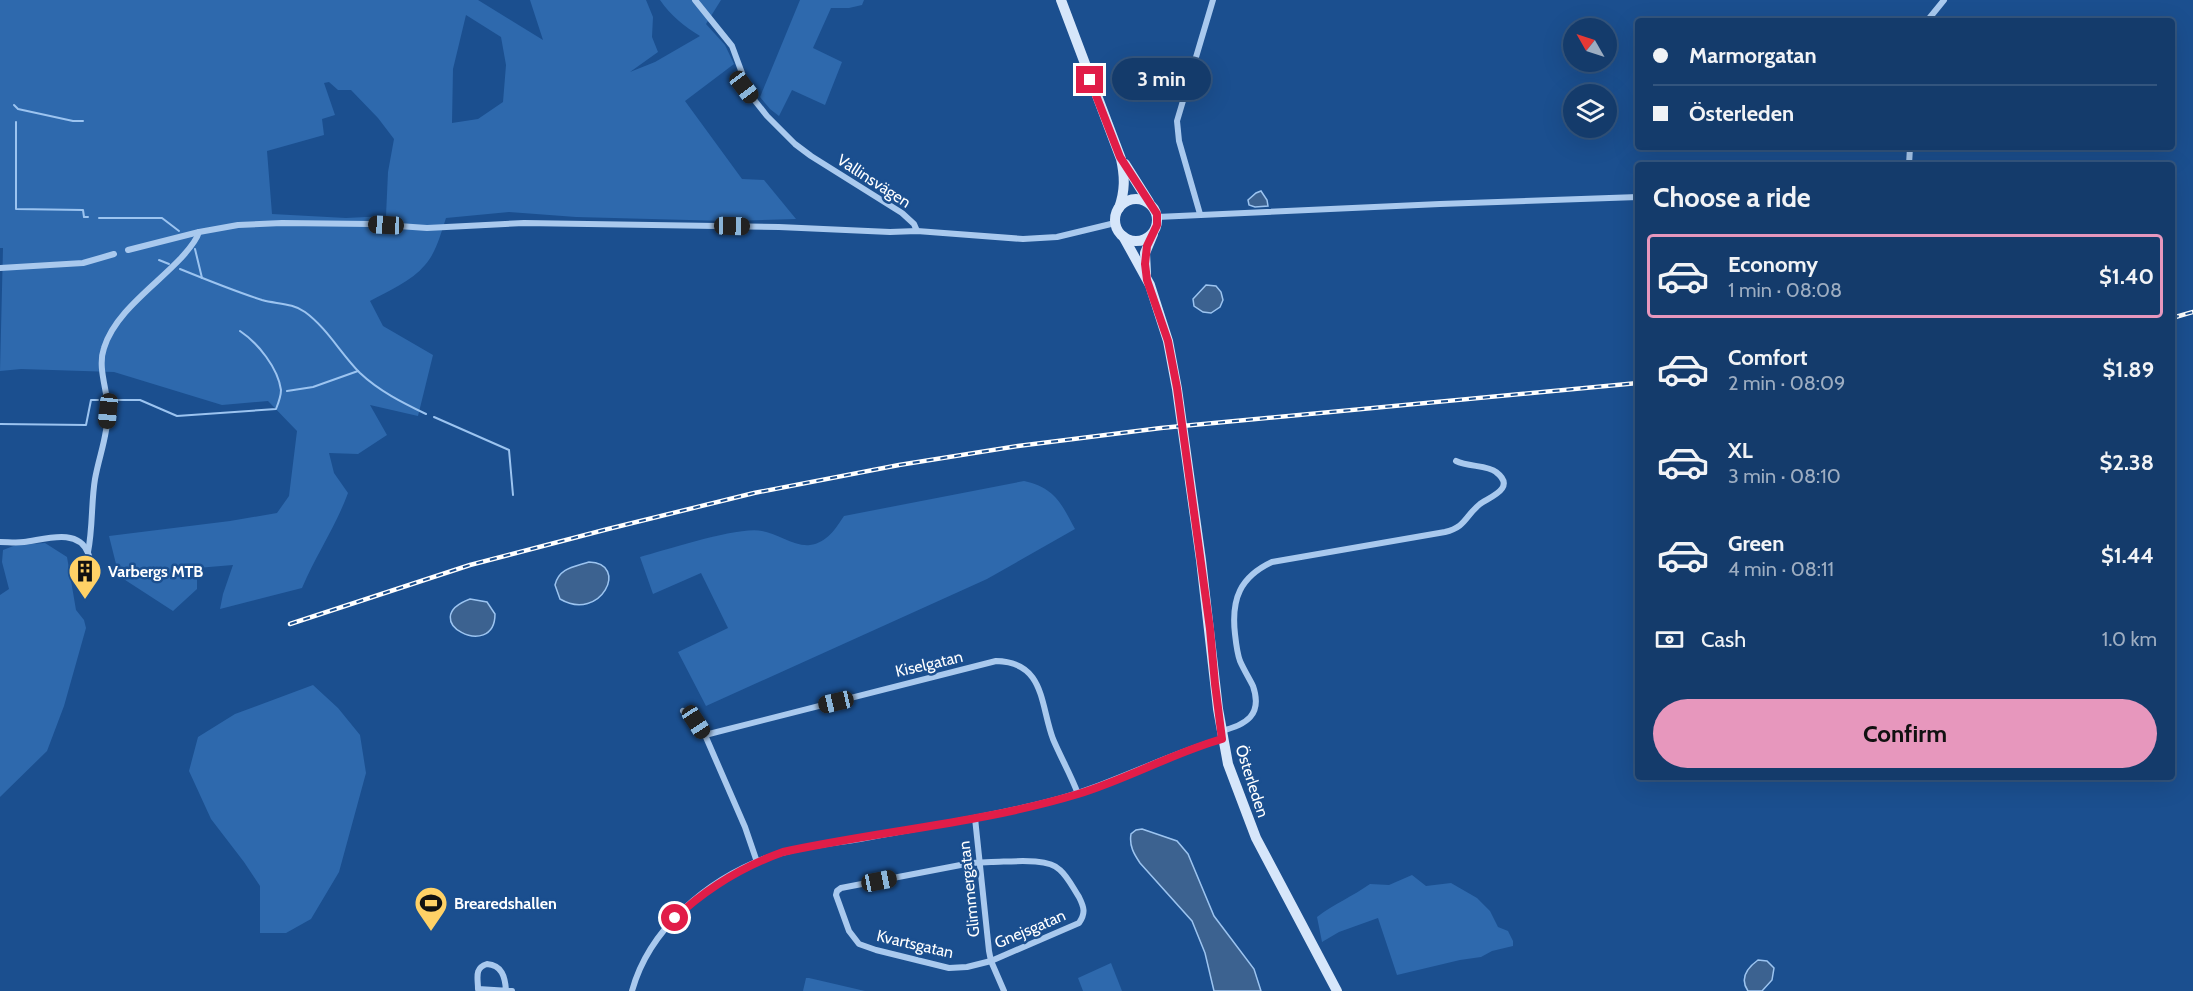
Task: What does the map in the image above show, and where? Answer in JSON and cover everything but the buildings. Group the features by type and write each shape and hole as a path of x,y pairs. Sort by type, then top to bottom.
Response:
{"main road":[{"path":"1061,0 1124,173 1124,193 1115,223"},
{"path":"1120,157 1152,205 1157,217"},
{"path":"1119,208 1127,201 1137,199 1152,205"},
{"name":"Österleden","path":"1147,280 1145,253 1157,225 1157,217"},
{"name":"Österleden","path":"1115,223 1147,280 1168,341 1177,388 1222,735 1236,789 1256,838 1336,991"},
{"path":"1123,236 1137,241 1146,239 1153,233"}],"street":[{"name":"Vallinsvägen","path":"695,0 732,46 742,73 744,87 767,116 795,144 902,213 914,224 917,231 1003,239 1042,239 1076,234 1115,223"},
{"path":"1200,214 1179,141 1177,121 1213,0"},
{"path":"1929,18 1944,0"},
{"path":"1157,217 1635,196"},
{"path":"128,250 199,232 238,225 282,223 369,224 427,228 524,223 917,231"},
{"path":"92,576 88,552 95,479 105,439 108,411 102,359 104,347 113,328 194,243 199,232"},
{"path":"0,268 83,263 114,254"},
{"path":"632,991 637,974 651,948 675,918 717,884 758,862 795,850 975,818 1078,794 1243,725 1254,710 1256,699 1239,659 1233,619 1236,599 1247,580 1260,567 1272,562 1445,532 1461,526 1481,503 1498,494 1503,485 1501,477 1493,470 1456,461"},
{"path":"0,542 64,537 81,543 88,552"},
{"name":"Kiselgatan","path":"705,735 996,661 1008,661 1026,670 1035,680 1041,693 1053,739 1078,794"},
{"path":"683,711 696,722 705,735 758,862"},
{"name":"Glimmergatan","path":"975,818 991,961 1004,991"},
{"name":"Kvartsgatan","path":"980,862 841,888 836,895 849,932 862,946 949,968 967,967 991,961"},
{"name":"Gnejsgatan","path":"980,862 1036,862 1054,865 1070,882 1083,905 1084,912 1079,923 991,961"},
{"path":"487,964 496,966 504,974 509,991 478,989 479,969 487,964"}],"shaded area":[{"path":"0,0 478,0 543,40 530,0 646,0 653,17 652,37 658,52 630,72 655,62 700,36 678,20 660,0 721,0 706,24 725,45 734,64 685,101 742,179 764,180 796,219 726,221 576,217 509,212 446,218 435,249 420,271 407,281 370,301 383,326 433,355 418,416 370,405 387,435 358,454 329,453 334,473 348,493 302,588 220,609 233,565 197,568 197,589 173,611 119,576 109,536 277,513 289,496 297,431 268,401 222,405 114,372 21,369 0,371 3,248 0,248","holes":["466,15 501,37 506,65 503,102 478,119 452,123 453,69","329,82 338,90 351,90 378,118 394,139 388,172 386,216 346,218 272,214 267,151 324,135 322,119 335,115 324,83"]},
{"path":"800,0 864,0 862,5 831,8 813,48 842,62 825,105 792,90 779,116 760,97"},
{"path":"1261,191 1268,206 1249,205 1248,200"},
{"path":"1206,285 1216,286 1223,300 1220,307 1211,313 1203,312 1194,306 1193,299"},
{"path":"1024,481 1050,492 1061,504 1075,529 987,579 706,706 678,652 728,628 701,573 653,594 640,557 720,535 751,530 767,532 798,544 816,544 834,530 844,516"},
{"path":"45,543 67,557 76,610 84,620 86,628 64,706 47,751 0,797 0,595 9,589 2,562 3,550 16,545"},
{"path":"589,562 601,565 608,572 609,580 605,590 598,598 588,603 575,604 560,599 555,585 560,575 568,569"},
{"path":"470,599 487,602 495,614 492,628 483,635 472,636 453,626 450,617 455,608"},
{"path":"313,685 338,708 360,735 366,773 339,872 311,919 286,933 260,933 260,886 211,819 189,771 198,737 235,714"},
{"path":"1142,829 1177,841 1188,854 1214,916 1254,969 1261,991 1214,991 1205,953 1192,921 1140,863 1134,853 1131,846 1131,834"},
{"path":"1412,875 1426,886 1451,883 1477,898 1490,911 1498,927 1508,931 1513,946 1492,951 1481,957 1397,975 1378,918 1339,932 1322,942 1317,917 1370,884 1389,885"},
{"path":"1758,960 1767,961 1774,968 1772,980 1762,991 1748,991 1744,982 1745,974"},
{"path":"1111,963 1122,991 1083,991 1078,978"},
{"path":"806,978 809,978 865,991 803,991"}],"waterway":[{"path":"14,105 18,109 73,121 83,121"},
{"path":"16,122 16,209 83,210 84,217 88,217"},
{"path":"99,218 162,218 179,231"},
{"path":"195,249 202,278"},
{"path":"159,260 169,264"},
{"path":"180,269 252,297 300,309 313,318 353,366 367,379 392,396 426,414"},
{"path":"111,400 140,400 177,416 276,409 281,390 276,373 260,349 240,331"},
{"path":"287,391 313,387 358,371"},
{"path":"0,424 86,425 91,400 98,400"},
{"path":"434,417 509,450 513,495"}],"railway":[{"path":"2175,317 2193,312"},
{"path":"290,624 470,565 754,493 899,465 1018,446 1161,428 1635,383"}],"place":[{"name":"Varbergs MTB","path":"85,600"},
{"name":"Brearedshallen","path":"431,932"}],"route":[{"path":"675,918 691,903 732,874 783,852 1002,813 1048,802 1114,781 1222,739 1210,629 1177,388 1168,341 1147,280 1145,264 1145,253 1157,225 1157,214 1120,157 1090,80"}]}
